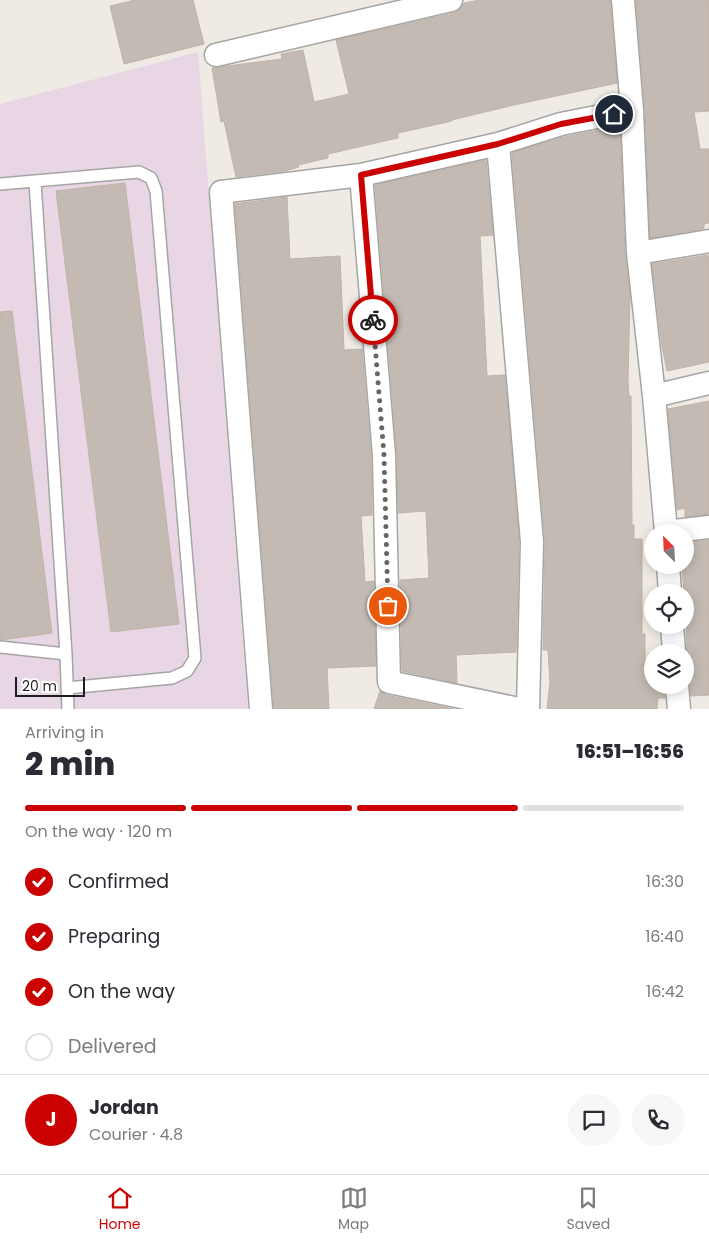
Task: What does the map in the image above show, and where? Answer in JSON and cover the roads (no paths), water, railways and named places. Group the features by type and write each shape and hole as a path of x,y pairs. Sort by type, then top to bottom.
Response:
{"street":[{"path":"216,56 451,0"},
{"path":"623,0 632,110 638,253 654,396 665,524"},
{"path":"261,709 221,192 361,175 498,144 561,124 632,110"},
{"path":"498,144 532,542 528,709"},
{"path":"361,175 384,455 389,682 519,709"},
{"path":"638,253 709,241"},
{"path":"654,396 709,384"},
{"path":"694,528 709,526"},
{"path":"677,694 678,709"}],"lane":[{"path":"0,184 139,172 151,178 156,191 195,658 187,671 172,678 67,688"},
{"path":"35,182 68,709"},
{"path":"0,647 66,654"}]}
